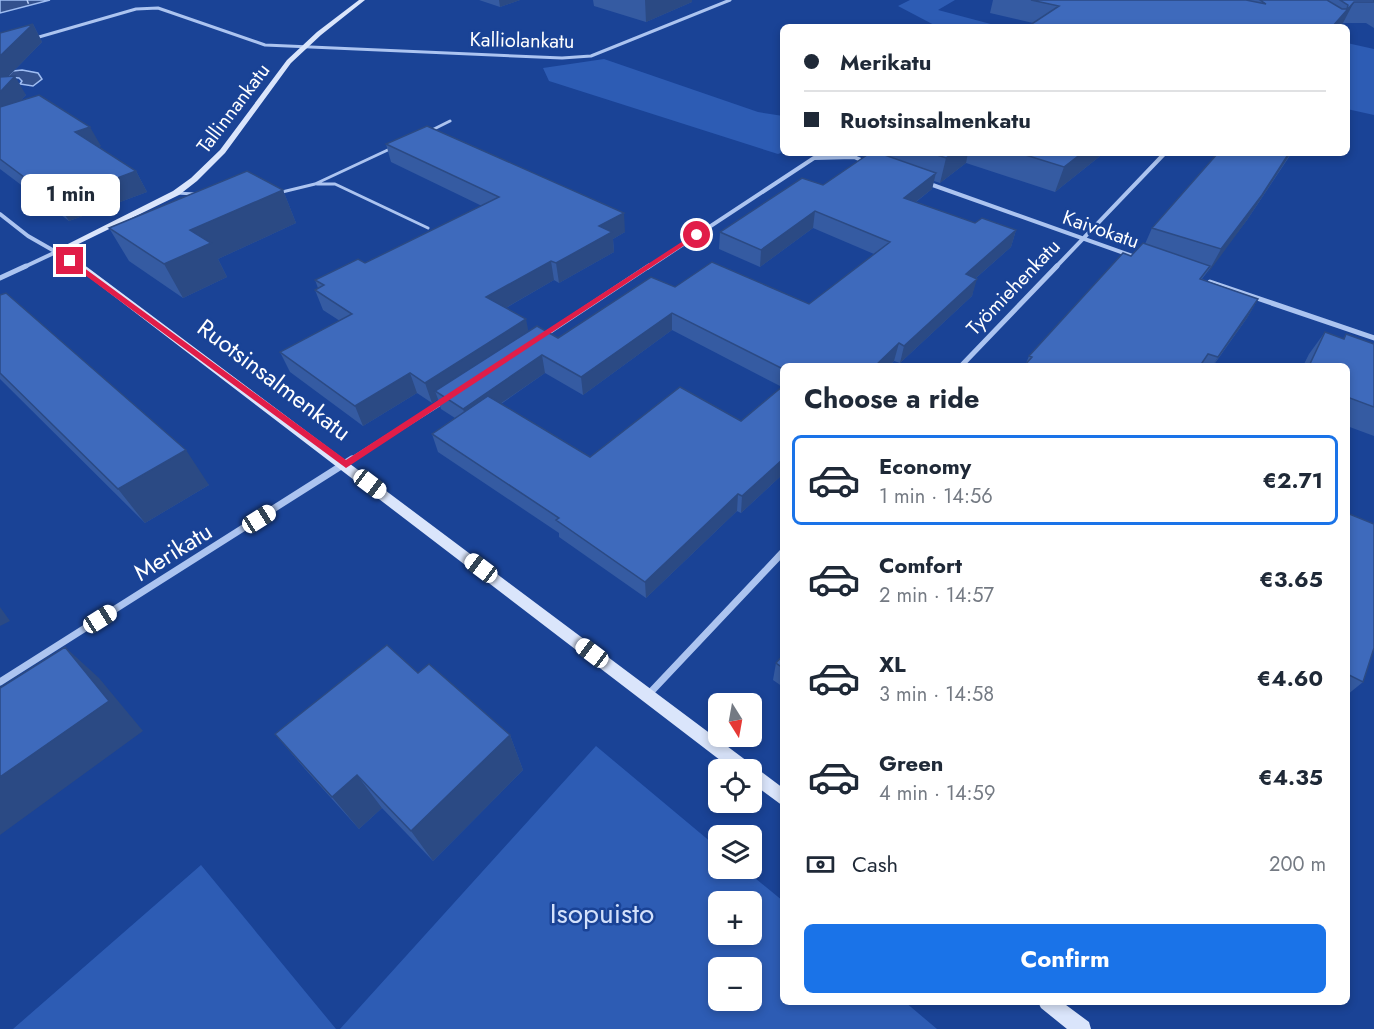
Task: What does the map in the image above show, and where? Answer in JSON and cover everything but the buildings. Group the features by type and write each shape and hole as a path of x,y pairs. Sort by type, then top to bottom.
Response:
{"street":[{"name":"Tallinnankatu","path":"56,252 176,193 211,167 281,70 303,48 362,0"},
{"name":"Kalliolankatu","path":"32,40 136,9 158,8 265,45 562,58 591,56 730,0"},
{"name":"Työmiehenkatu","path":"964,363 1162,156"},
{"path":"534,342 814,158 854,157 875,165"},
{"name":"Kaivokatu","path":"918,180 1143,260"},
{"path":"0,214 27,236 56,252"},
{"path":"0,278 56,252"},
{"name":"Ruotsinsalmenkatu","path":"56,252 84,269 346,465 732,759"},
{"path":"1198,278 1374,338"},
{"name":"Merikatu","path":"0,681 454,395"},
{"path":"648,695 780,555"},
{"path":"762,782 780,796"},
{"path":"1051,1005 1082,1029"}],"lane":[{"path":"429,131 450,121"},
{"path":"315,184 398,145"},
{"path":"272,193 315,184 335,184 428,228"},
{"path":"176,193 197,195"}],"green space":[{"path":"910,0 955,0 938,10 991,24 932,24 898,6"},
{"path":"1350,44 1374,49 1374,115 1350,110"},
{"path":"604,59 758,112 780,116 780,153 549,81 543,68"},
{"name":"Isopuisto","path":"596,746 708,840 708,879 756,879 780,899 780,1005 909,1005 937,1029 340,1029"},
{"path":"201,865 336,1029 13,1029"}],"shaded area":[{"path":"0,0 50,0 0,13"},
{"path":"13,71 38,73 42,79 33,86 20,84 22,81 19,78 7,77"}],"ferry route":[{"path":"27,0 29,5"}],"route":[{"path":"70,261 84,269 346,465 697,235"}]}
